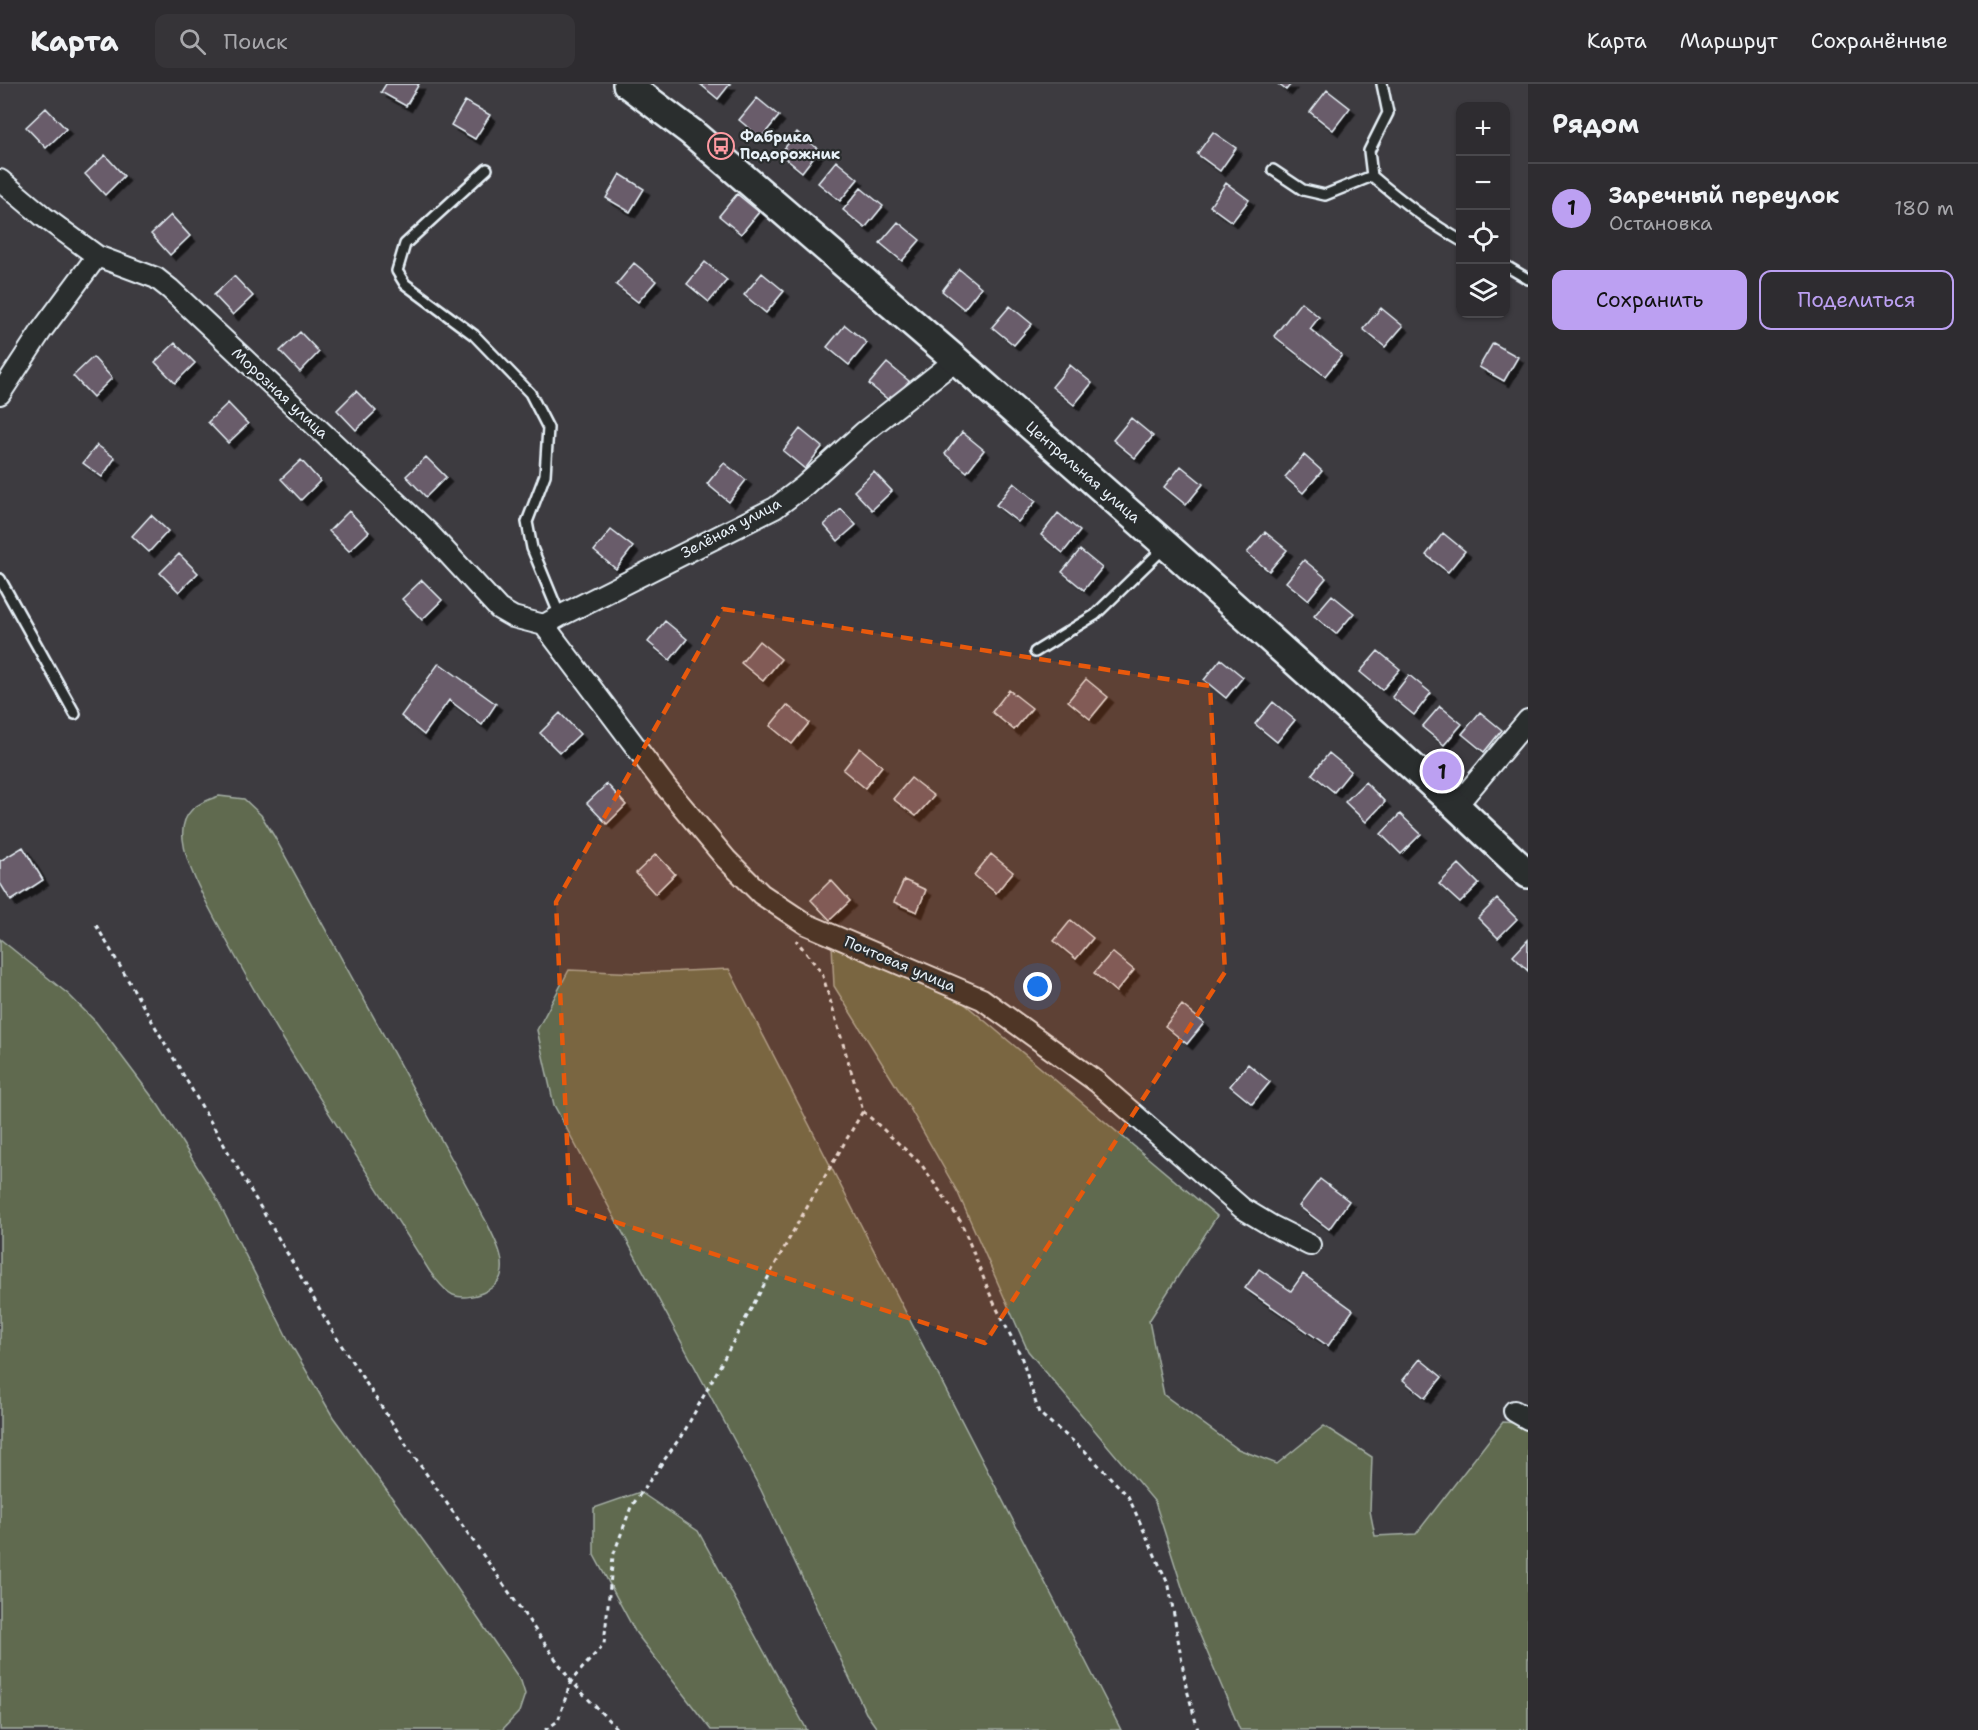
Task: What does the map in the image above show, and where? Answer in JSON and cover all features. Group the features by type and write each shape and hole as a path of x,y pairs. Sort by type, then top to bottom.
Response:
{"street":[{"name":"Центральная улица","path":"627,84 691,132 956,360 1167,546 1456,806 1528,874"},
{"name":"Морозная улица","path":"0,180 44,217 98,256 156,278 170,289 428,532 499,609 513,617 552,620"},
{"path":"0,394 42,330 98,256"},
{"name":"Зелёная улица","path":"552,620 775,507 804,486 864,432 956,360"},
{"name":"Почтовая улица","path":"552,620 666,788 726,859 761,894 806,924 982,999 1097,1082 1242,1208 1310,1245"},
{"path":"1456,806 1528,720"}],"lane":[{"path":"1382,84 1388,114 1369,151 1371,176 1403,203 1435,226 1456,237"},
{"path":"487,169 405,244 397,271 405,284 474,335 530,393 548,428 545,475 527,522 532,549 552,620"},
{"path":"1273,170 1303,190 1325,195 1371,176"},
{"path":"1510,268 1528,279"},
{"path":"1035,652 1095,615 1167,546"},
{"path":"0,579 75,714"}],"path":[{"path":"96,925 336,1338 411,1452 571,1682 618,1730"},
{"path":"794,938 822,973 862,1111 921,1164 961,1222 992,1299 1021,1356 1039,1413 1085,1451 1128,1496 1170,1586 1186,1686 1198,1730"},
{"path":"545,1730 558,1721 571,1682 604,1644 613,1556 631,1507 684,1432 795,1228 862,1111"}],"highlighted area":[{"path":"723,609 1210,686 1225,972 985,1343 570,1207 556,902"}],"green space":[{"path":"219,796 244,799 261,815 487,1223 500,1253 502,1271 496,1284 483,1293 467,1297 453,1295 430,1272 276,1027 208,906 189,864 183,830 187,815 192,810"},
{"path":"0,939 68,994 96,1022 159,1106 215,1195 289,1341 333,1417 444,1569 521,1681 525,1694 519,1712 502,1730 0,1730"},
{"path":"832,945 941,984 1217,1216 1149,1321 1164,1395 1238,1449 1277,1464 1324,1426 1372,1457 1370,1511 1375,1536 1416,1534 1503,1422 1528,1424 1528,1730 1240,1730 1189,1609 1155,1502 1028,1351 958,1193 908,1105 834,986"},
{"path":"729,969 1121,1730 878,1730 866,1713 761,1490 554,1105 537,1030 569,970 640,973"},
{"path":"640,1492 698,1531 807,1730 711,1730 636,1633 594,1555 594,1508"}],"building":[{"path":"386,84 419,84 406,106 381,92"},
{"path":"700,84 730,84 718,99"},
{"path":"1278,84 1291,84 1286,90"},
{"path":"1327,90 1350,108 1333,130 1310,112"},
{"path":"757,98 779,116 761,138 739,120"},
{"path":"465,101 490,115 475,139 451,125"},
{"path":"46,108 66,129 46,148 26,127"},
{"path":"797,132 819,150 802,172 780,154"},
{"path":"1213,132 1236,148 1220,171 1197,154"},
{"path":"105,155 124,176 105,195 85,174"},
{"path":"836,161 858,179 840,201 818,183"},
{"path":"620,174 644,189 630,212 606,198"},
{"path":"1226,183 1249,200 1232,222 1210,206"},
{"path":"861,188 883,206 865,228 843,210"},
{"path":"737,194 759,212 741,234 719,216"},
{"path":"171,215 190,236 170,255 151,234"},
{"path":"898,222 920,240 902,261 880,243"},
{"path":"705,262 727,280 709,302 687,284"},
{"path":"634,263 656,281 638,302 616,285"},
{"path":"959,269 981,287 964,309 942,291"},
{"path":"762,273 784,291 766,313 744,295"},
{"path":"234,276 253,296 233,315 214,295"},
{"path":"1301,302 1319,317 1310,329 1342,355 1325,376 1274,336"},
{"path":"1010,306 1032,324 1014,345 992,327"},
{"path":"1381,308 1403,326 1385,347 1363,329"},
{"path":"845,325 867,343 849,365 827,347"},
{"path":"300,332 319,352 300,372 280,351"},
{"path":"175,343 195,363 175,383 155,362"},
{"path":"1493,343 1518,357 1504,381 1479,367"},
{"path":"93,357 112,378 93,397 73,376"},
{"path":"887,363 909,381 891,402 869,384"},
{"path":"1070,365 1092,383 1074,405 1052,387"},
{"path":"356,391 376,411 356,430 337,410"},
{"path":"228,403 248,424 228,443 208,422"},
{"path":"1131,418 1153,436 1135,458 1113,440"},
{"path":"800,429 822,447 805,469 783,451"},
{"path":"962,432 984,450 967,472 945,454"},
{"path":"97,445 115,458 102,477 83,463"},
{"path":"1304,455 1322,471 1303,493 1285,477"},
{"path":"426,457 446,477 426,497 406,476"},
{"path":"301,460 320,481 301,500 281,479"},
{"path":"724,463 746,480 729,502 707,484"},
{"path":"1181,466 1203,484 1186,505 1164,487"},
{"path":"874,472 892,491 872,510 854,491"},
{"path":"1014,483 1036,501 1018,522 996,505"},
{"path":"841,509 856,525 838,541 824,525"},
{"path":"349,511 369,532 349,551 329,531"},
{"path":"1058,513 1080,531 1063,553 1041,535"},
{"path":"151,515 168,531 149,552 132,536"},
{"path":"611,530 633,547 616,569 594,551"},
{"path":"1265,532 1287,550 1269,571 1247,553"},
{"path":"1443,533 1465,551 1448,572 1426,555"},
{"path":"1080,550 1102,568 1084,590 1062,572"},
{"path":"179,554 198,573 179,592 160,573"},
{"path":"1304,560 1326,578 1308,600 1286,582"},
{"path":"422,580 442,600 422,620 402,599"},
{"path":"1332,595 1354,613 1336,634 1314,616"},
{"path":"665,621 687,639 670,660 648,642"},
{"path":"759,641 781,659 763,681 741,663"},
{"path":"1378,651 1400,669 1382,690 1360,672"},
{"path":"1221,659 1243,677 1226,698 1204,680"},
{"path":"439,663 496,704 482,725 449,700 424,735 401,716"},
{"path":"1409,675 1431,693 1414,715 1392,697"},
{"path":"1086,679 1108,697 1090,719 1068,701"},
{"path":"1009,690 1032,708 1014,730 992,712"},
{"path":"1273,702 1295,720 1277,742 1255,724"},
{"path":"787,705 809,723 792,744 770,726"},
{"path":"1440,706 1462,724 1444,745 1422,727"},
{"path":"1480,712 1502,730 1484,752 1462,734"},
{"path":"560,713 580,734 560,753 540,733"},
{"path":"860,748 882,766 865,788 843,770"},
{"path":"1329,753 1351,771 1334,792 1312,774"},
{"path":"911,778 934,796 916,816 893,799"},
{"path":"1365,782 1385,802 1366,822 1345,802"},
{"path":"607,784 626,805 607,824 587,803"},
{"path":"1400,814 1421,834 1401,854 1381,834"},
{"path":"23,847 43,880 11,901 0,883 0,861"},
{"path":"656,854 675,874 655,894 636,873"},
{"path":"991,854 1013,872 996,893 974,875"},
{"path":"1459,864 1479,884 1460,903 1439,884"},
{"path":"831,880 850,901 830,920 811,900"},
{"path":"904,880 926,890 917,912 894,902"},
{"path":"1497,899 1517,919 1498,938 1478,918"},
{"path":"1071,920 1093,938 1076,959 1054,941"},
{"path":"1528,940 1528,971 1513,956"},
{"path":"1112,952 1134,970 1116,992 1094,973"},
{"path":"1182,1005 1204,1023 1187,1044 1165,1026"},
{"path":"1248,1064 1270,1082 1252,1104 1230,1086"},
{"path":"1320,1179 1349,1201 1329,1229 1299,1206"},
{"path":"1259,1269 1291,1291 1303,1274 1353,1310 1328,1346 1245,1288"},
{"path":"1420,1359 1442,1377 1425,1398 1403,1380"}],"place":[{"name":"Фабрика Подорожник","path":"721,146"},
{"name":"Заречный переулок","path":"1442,771"}]}
